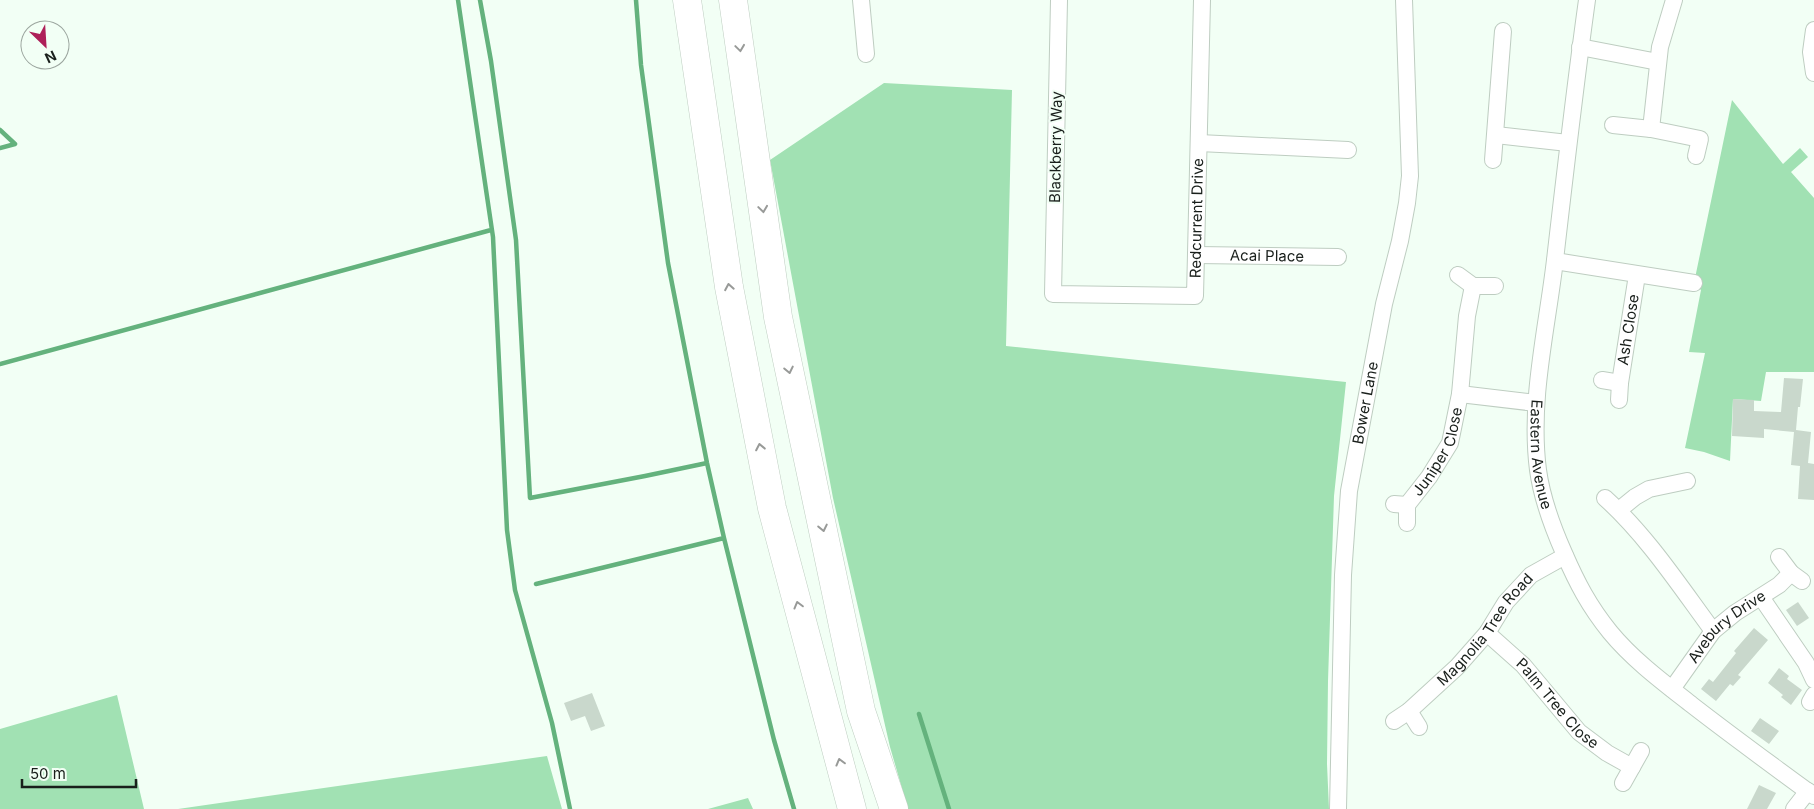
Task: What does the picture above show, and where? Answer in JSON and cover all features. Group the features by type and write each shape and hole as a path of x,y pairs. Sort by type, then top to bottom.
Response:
{"highway":[{"path":"687,0 729,287 772,508 852,809"},
{"path":"734,0 778,317 862,711 894,809"}],"street":[{"path":"861,0 866,54"},
{"name":"Blackberry Way","path":"1052,294 1059,0"},
{"name":"Redcurrent Drive","path":"1052,294 1195,296 1202,0"},
{"name":"Bower Lane","path":"1338,809 1343,575 1349,491 1384,304 1406,213 1409,185 1404,0"},
{"name":"Eastern Avenue","path":"1587,0 1536,403 1538,470 1543,498 1552,526 1576,582 1594,611 1611,633 1628,651 1672,689 1811,793"},
{"path":"1651,129 1660,47 1674,0"},
{"path":"1814,30 1811,52 1814,73"},
{"path":"1493,160 1502,31"},
{"path":"1580,47 1658,62"},
{"path":"1613,125 1651,129 1700,139 1696,156"},
{"path":"1496,135 1568,143"},
{"path":"1199,143 1348,150"},
{"name":"Acai Place","path":"1196,255 1338,257"},
{"name":"Ash Close","path":"1555,262 1694,283"},
{"name":"Ash Close","path":"1619,400 1637,274"},
{"path":"1458,275 1473,286 1495,286"},
{"name":"Juniper Close","path":"1408,523 1400,505 1430,477 1450,443 1460,394 1467,316 1473,286"},
{"name":"Ash Close","path":"1602,380 1620,383"},
{"name":"Juniper Close","path":"1460,394 1536,403"},
{"path":"1619,510 1648,489 1666,492 1687,481"},
{"path":"1605,498 1619,510 1646,541 1713,630"},
{"name":"Magnolia Tree Road","path":"1394,721 1409,711 1457,667 1487,633 1506,602 1531,575 1566,556"},
{"name":"Avebury Drive","path":"1672,689 1713,630 1779,585 1797,577 1780,557"},
{"path":"1761,597 1806,663 1814,680"},
{"name":"Palm Tree Close","path":"1487,633 1523,665 1579,732 1607,753 1632,767"},
{"path":"1409,711 1419,727"},
{"path":"1623,783 1641,751"},
{"path":"1794,809 1811,793"}],"green space":[{"path":"884,83 1012,90 1006,346 1346,382 1334,496 1328,681 1327,764 1329,809 908,809 890,747 833,498 770,160"},
{"path":"1732,100 1783,164 1800,148 1808,157 1791,172 1814,198 1814,372 1766,372 1761,401 1733,399 1730,461 1685,448 1705,353 1689,352 1701,290 1694,283"},
{"path":"117,695 144,809 0,809 0,729"},
{"path":"547,756 562,809 178,809"},
{"path":"748,798 753,809 708,809"}],"building":[{"path":"1784,378 1803,379 1796,430 1811,432 1808,463 1814,464 1814,500 1798,499 1800,466 1791,465 1794,432 1764,429 1764,438 1732,436 1733,399 1754,400 1754,411 1781,412"},
{"path":"1798,602 1809,618 1797,626 1786,610"},
{"path":"1754,628 1768,640 1738,675 1741,677 1733,686 1730,684 1716,701 1701,689 1709,679 1713,682 1736,653 1734,651"},
{"path":"1779,668 1789,676 1787,679 1802,690 1791,705 1781,697 1783,695 1768,683"},
{"path":"592,693 605,726 591,731 585,716 571,721 564,703"},
{"path":"1760,718 1779,731 1769,744 1751,731"},
{"path":"1759,785 1776,793 1767,809 1747,809"}],"waterway":[{"path":"458,0 493,237 507,530 515,590 552,723 570,809"},
{"path":"480,0 491,61 516,240 530,498 707,463"},
{"path":"636,0 641,65 668,263 707,463 774,740 794,809"},
{"path":"0,130 15,144 0,148"},
{"path":"0,364 491,230"},
{"path":"536,584 724,538"},
{"path":"919,714 949,809"}]}
